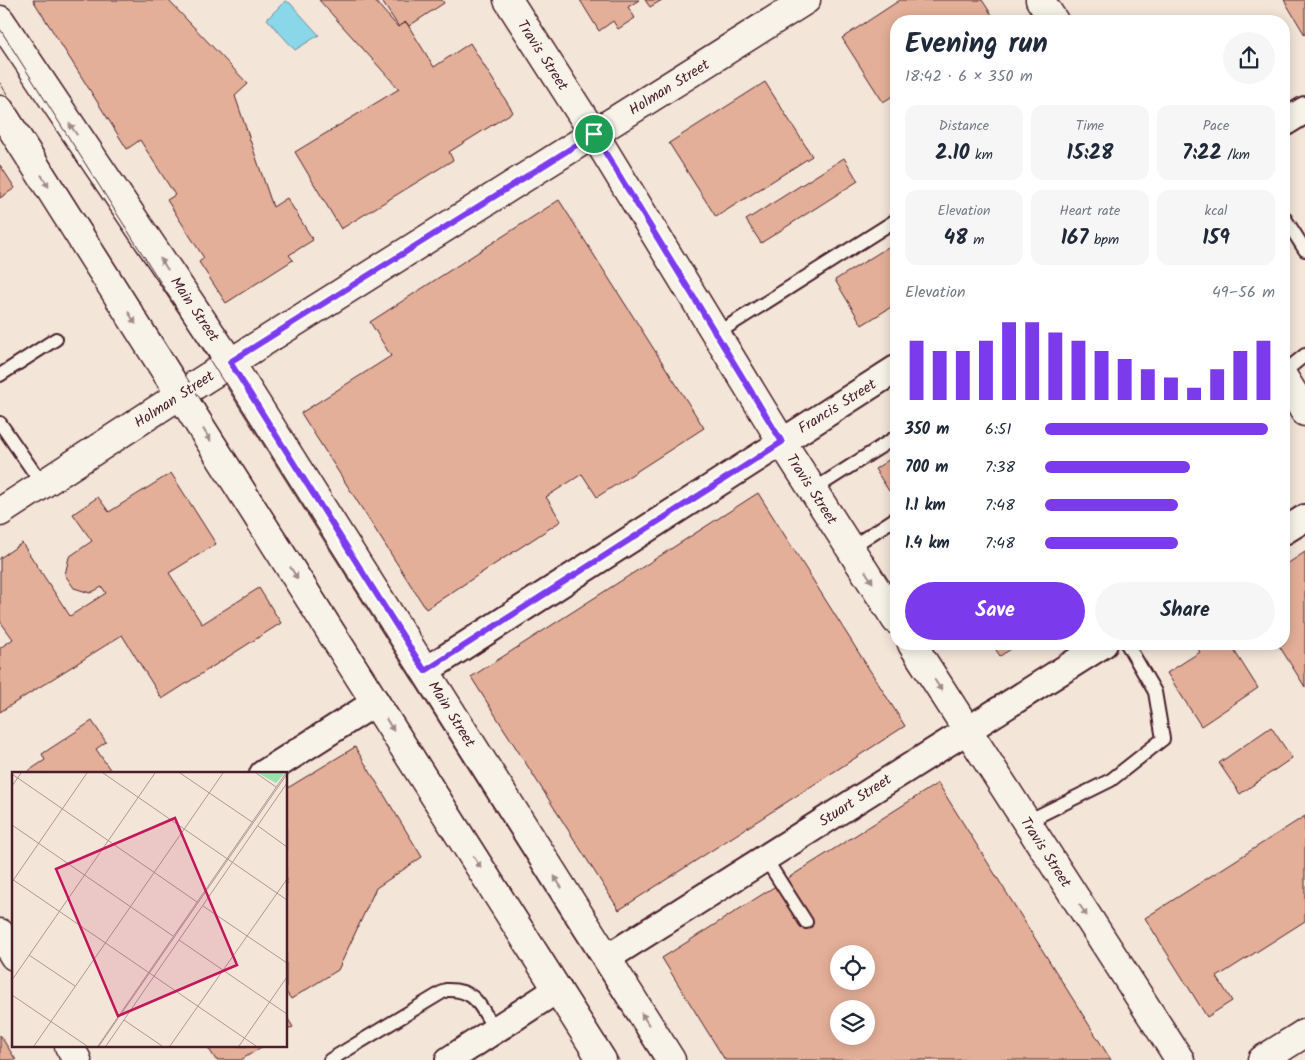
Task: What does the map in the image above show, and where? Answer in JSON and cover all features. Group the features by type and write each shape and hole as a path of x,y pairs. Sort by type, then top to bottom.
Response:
{"main road":[{"name":"Travis Street","path":"508,0 594,134 782,442 890,611"},
{"name":"Holman Street","path":"0,512 230,362 806,0"},
{"path":"1040,0 1050,15"},
{"name":"Main Street","path":"0,20 230,362 671,1060"},
{"path":"0,110 602,1060"},
{"path":"1290,388 1305,412"},
{"name":"Travis Street","path":"916,650 1180,1060"},
{"path":"1262,1060 1305,1033"},
{"path":"70,1048 77,1060"}],"street":[{"name":"Francis Street","path":"425,671 890,373"},
{"path":"1290,527 1305,518"},
{"name":"Stuart Street","path":"607,958 966,729 1094,650"},
{"path":"266,772 376,702"},
{"path":"449,1060 558,990"}],"lane":[{"path":"716,334 890,224"},
{"path":"1290,226 1305,250"},
{"path":"0,375 56,339"},
{"path":"1290,367 1305,355"},
{"path":"0,423 42,484"},
{"path":"813,490 890,441"},
{"path":"850,548 890,522"},
{"path":"1026,822 1111,780 1163,739 1155,692 1130,650"},
{"path":"765,858 806,922"},
{"path":"330,1060 446,990 461,990 472,995 495,1030"}],"water":[{"path":"285,1 290,3 319,35 295,50 267,19"}],"building":[{"path":"33,0 168,0 248,84 235,96 273,207 287,198 313,240 289,255 293,260 226,303 199,262 204,258 167,200 175,195 140,140 127,149"},
{"path":"319,0 374,0 398,27 406,22 434,67 470,43 513,112 449,152 453,160 341,229 295,152 399,89"},
{"path":"381,0 442,0 444,3 409,26 406,22 399,27"},
{"path":"580,0 639,0 628,7 635,18 618,29 613,21 599,31"},
{"path":"645,0 662,0 650,7"},
{"path":"900,0 982,0 992,15 890,15 890,98 883,102 842,38"},
{"path":"1284,0 1305,0 1305,35"},
{"path":"765,82 812,156 716,217 669,143"},
{"path":"844,158 858,181 761,243 746,220"},
{"path":"0,165 15,188 0,198"},
{"path":"559,200 704,428 597,497 582,474 546,497 561,521 426,609 301,413 391,356 370,322"},
{"path":"890,246 890,308 862,325 835,280"},
{"path":"890,459 890,490 889,491 875,469"},
{"path":"171,473 216,544 169,573 202,624 259,588 281,623 162,699 122,635 0,712 0,648 13,639 0,621 0,558 22,543 70,616 106,593 102,587 90,593 74,588 65,575 69,557 92,541 73,514 98,497 109,512"},
{"path":"758,493 905,726 619,910 471,677"},
{"path":"1305,552 1305,687 1282,650 1290,650 1290,562"},
{"path":"996,650 1010,650 1000,656"},
{"path":"1198,650 1234,650 1258,688 1201,726 1167,673 1200,652"},
{"path":"92,721 106,742 96,749 112,772 27,772 45,760 42,754"},
{"path":"1271,727 1292,758 1240,794 1219,763"},
{"path":"355,747 422,857 376,888 338,970 291,999 288,995 288,788"},
{"path":"938,783 1111,1060 725,1060 662,958"},
{"path":"1305,816 1305,921 1217,977 1232,1001 1207,1017 1145,918"},
{"path":"288,1019 293,1027 288,1030"},
{"path":"0,1035 16,1060 0,1060"},
{"path":"208,1048 260,1048 241,1060 216,1060"}],"tram line":[{"path":"0,29 653,1060"},
{"path":"0,83 619,1060"}],"route":[{"path":"594,134 782,442 425,671 230,362 594,134"}]}
